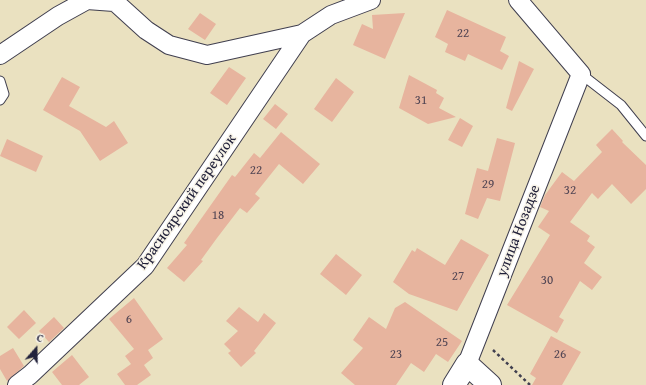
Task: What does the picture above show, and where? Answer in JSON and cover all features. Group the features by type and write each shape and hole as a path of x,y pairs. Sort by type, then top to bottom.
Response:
{"street":[{"path":"0,55 58,16 87,0 114,1"},
{"name":"Красноярский переулок","path":"17,385 30,375 145,266 302,34 331,14 372,0"},
{"path":"518,0 581,74"},
{"name":"Красноярский переулок","path":"114,1 146,30 169,45 207,55 302,34"},
{"name":"улица Нозадзе","path":"454,385 467,364 581,74"},
{"path":"467,364 490,385"}],"lane":[{"path":"581,74 622,105 646,136"},
{"path":"0,82 4,94 0,100"}],"path":[{"path":"475,343 494,350 530,385"}],"building":[{"path":"447,10 506,37 500,51 509,56 502,70 468,54 465,61 445,52 448,44 435,37"},
{"path":"200,13 216,24 205,40 188,29"},
{"path":"405,13 385,59 353,45 362,24 373,29 372,15"},
{"path":"519,61 534,69 512,111 506,108"},
{"path":"229,67 246,78 227,105 210,93"},
{"path":"409,75 437,90 436,93 444,98 439,108 456,117 428,124 399,108"},
{"path":"62,77 80,87 69,106 106,127 114,121 128,143 100,161 80,131 43,110"},
{"path":"336,78 354,92 332,122 314,109"},
{"path":"275,104 288,114 276,129 263,119"},
{"path":"460,118 473,126 462,147 448,140"},
{"path":"612,129 623,141 622,142 646,165 646,189 631,204 612,184 598,199 592,193 570,222 590,236 587,241 595,247 584,263 602,277 592,290 580,281 559,317 564,320 557,333 507,305 550,235 538,227 549,211 540,207 545,195 562,172 574,181 602,152 596,145"},
{"path":"281,132 320,164 303,184 279,164 255,194 260,198 247,213 240,208 201,260 203,261 184,282 167,268 187,245 184,243 232,175 235,177 254,153 260,158"},
{"path":"497,138 515,143 500,201 487,198 478,219 465,214 477,168 488,171"},
{"path":"7,139 43,156 36,172 0,156"},
{"path":"461,239 489,255 457,311 409,294 393,282 412,250 415,252 417,248 445,265"},
{"path":"336,254 362,275 346,295 320,274"},
{"path":"134,298 163,339 148,350 153,358 144,365 151,375 137,385 125,385 117,374 131,364 125,356 134,349 109,319"},
{"path":"405,302 462,341 448,362 436,354 424,372 411,363 396,385 355,385 341,373 363,348 353,340 369,317 386,329 395,308"},
{"path":"239,307 258,322 264,313 276,323 254,351 256,353 241,367 228,353 231,351 224,344 238,331 226,321"},
{"path":"24,310 36,323 19,339 7,327"},
{"path":"54,317 64,328 49,342 39,331"},
{"path":"551,336 581,352 562,385 532,385 536,378 530,374"},
{"path":"13,348 24,366 7,381 0,369 0,356"},
{"path":"72,355 89,377 79,385 62,385 52,372"}]}
